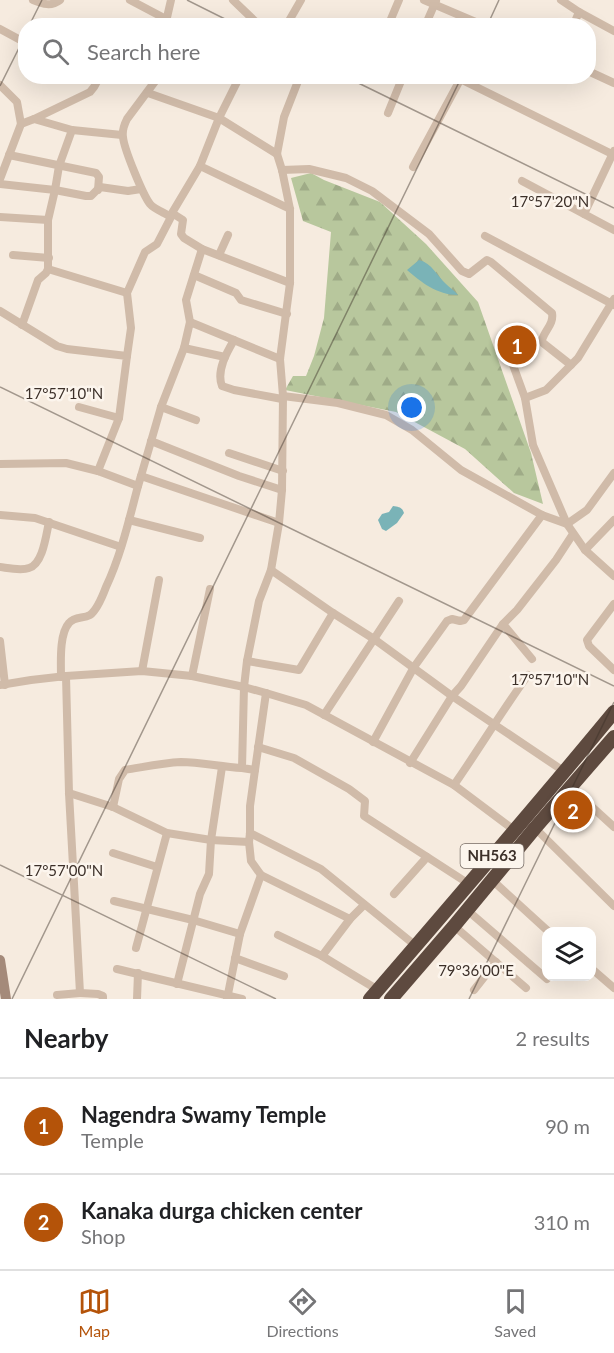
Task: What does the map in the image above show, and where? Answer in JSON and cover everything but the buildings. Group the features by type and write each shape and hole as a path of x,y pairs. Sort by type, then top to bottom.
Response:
{"highway":[{"name":"NH563","path":"374,994 614,712"},
{"name":"NH563","path":"398,997 535,828 614,737"}],"street":[{"path":"33,0 44,4 55,4 60,0"},
{"path":"130,0 159,18"},
{"path":"167,18 171,0"},
{"path":"233,0 252,18"},
{"path":"291,18 301,0"},
{"path":"391,18 399,0"},
{"path":"424,0 435,2 468,18"},
{"path":"561,0 590,18"},
{"path":"428,18 435,2"},
{"path":"576,18 579,12"},
{"path":"596,21 614,31"},
{"path":"0,29 18,39"},
{"path":"596,75 614,83"},
{"path":"21,124 90,92 96,84"},
{"path":"153,84 127,119 122,135 141,189 150,205 183,220 181,234 202,249 290,283"},
{"path":"98,471 119,418 131,328 127,293 145,252 157,244 200,166 219,118 236,84"},
{"path":"242,768 247,661 259,601 271,570 282,490 280,359 290,283 290,209 277,154 284,117 297,84"},
{"path":"388,113 400,84"},
{"path":"413,168 454,84"},
{"path":"470,84 613,152 584,214"},
{"path":"0,85 17,102 21,124 0,178"},
{"path":"148,93 219,118 277,154"},
{"path":"34,119 72,130 122,135"},
{"path":"22,325 38,280 48,268 48,220 58,166 72,130"},
{"path":"9,155 98,174 98,189"},
{"path":"200,166 290,209"},
{"path":"282,170 309,169 346,178 372,191 429,234 462,272 470,274 487,260 491,262 552,313 553,319 542,340 543,343 571,365"},
{"path":"522,181 614,230"},
{"path":"0,184 86,196 91,196 100,187 129,191 141,189"},
{"path":"0,217 48,220"},
{"path":"219,255 228,236"},
{"path":"485,236 613,302 578,358 546,390 525,398"},
{"path":"81,993 61,653 68,624 76,618 89,615 95,608 106,588 122,547 160,407 184,348 190,322 186,300 202,249"},
{"path":"13,255 49,258"},
{"path":"48,268 127,293"},
{"path":"194,275 236,293 241,300 287,314"},
{"path":"0,311 57,346 127,356"},
{"path":"190,322 280,359"},
{"path":"234,340 225,357 220,380 222,386 282,398 338,403 386,415 412,430 461,470 542,515 567,524"},
{"path":"184,348 225,357"},
{"path":"513,365 525,398 533,445 567,524 585,550 614,576"},
{"path":"79,407 119,418"},
{"path":"160,407 196,420"},
{"path":"151,441 239,476 282,490"},
{"path":"229,453 283,471"},
{"path":"0,464 66,463 98,471 138,486"},
{"path":"567,524 587,510 614,473"},
{"path":"141,476 279,523"},
{"path":"0,515 35,518 122,547"},
{"path":"373,742 414,667 450,619 464,620 542,515"},
{"path":"129,520 200,537"},
{"path":"585,550 614,520"},
{"path":"0,567 27,569 33,566 43,553 49,522"},
{"path":"410,762 452,696 503,624 518,610 573,534"},
{"path":"271,570 565,772"},
{"path":"142,671 159,580"},
{"path":"192,676 210,589"},
{"path":"324,715 399,601"},
{"path":"614,604 587,639 589,646 614,670"},
{"path":"247,661 299,670 333,613"},
{"path":"503,624 532,659"},
{"path":"0,641 3,685 63,676 142,671 192,676 244,687 306,705 453,785 514,830"},
{"path":"453,785 528,675"},
{"path":"266,693 250,806 251,861 261,875 350,919"},
{"path":"258,747 294,758 349,789 365,801 364,816 469,884"},
{"path":"114,807 119,779 125,770 180,762 255,770"},
{"path":"177,984 200,894 209,874 222,767"},
{"path":"570,787 614,827"},
{"path":"69,793 114,807 167,833 212,840 250,838 321,869 416,946"},
{"path":"535,828 614,906"},
{"path":"136,948 167,833"},
{"path":"113,853 158,867"},
{"path":"394,894 427,857"},
{"path":"227,997 240,934 261,875"},
{"path":"492,880 544,927"},
{"path":"114,901 240,934"},
{"path":"322,956 350,919 364,905"},
{"path":"467,910 542,975"},
{"path":"454,926 526,988"},
{"path":"278,935 322,956 374,994"},
{"path":"235,958 284,976"},
{"path":"0,960 6,999"},
{"path":"474,990 496,962"},
{"path":"117,969 242,999"},
{"path":"137,999 138,973"},
{"path":"596,973 614,988"},
{"path":"57,995 98,994 104,999"}],"green space":[{"path":"311,173 380,202 426,244 478,302 531,453 543,504 514,493 465,449 396,412 285,390 293,376 306,376 324,318 331,232 303,221 291,178"}],"water":[{"path":"419,260 431,267 458,295 436,290 407,270"},
{"path":"393,506 400,508 404,513 397,523 386,531 382,529 378,520"}],"place":[{"name":"Nagendra Swamy Temple","path":"517,345"},
{"name":"Kanaka durga chicken center","path":"573,810"}]}
